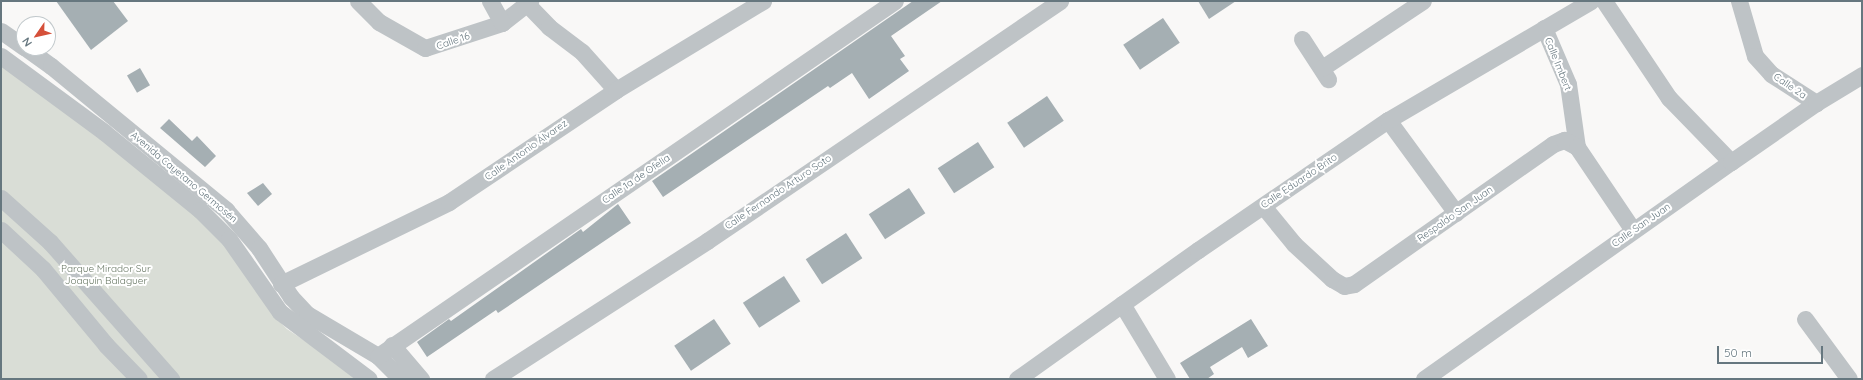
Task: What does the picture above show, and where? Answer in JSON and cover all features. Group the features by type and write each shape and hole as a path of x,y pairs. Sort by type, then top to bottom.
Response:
{"street":[{"name":"Calle 16","path":"358,1 379,22 425,48 502,23 528,2"},
{"path":"490,1 502,23"},
{"name":"Calle Antonio Álvarez","path":"282,284 449,202 616,90 763,1"},
{"name":"Calle 1a de Ofelia","path":"378,356 894,1"},
{"name":"Calle Fernando Arturo Soto","path":"493,379 707,241 1060,1"},
{"path":"1302,39 1325,73 1423,1"},
{"name":"Calle Eduardo Brito","path":"1017,379 1122,304 1388,120 1591,1"},
{"path":"1604,1 1669,98 1731,162"},
{"name":"Calle 2a","path":"1739,1 1755,56 1772,74 1816,103"},
{"path":"528,2 549,27 582,52 616,90"},
{"name":"Calle Imbert","path":"1544,28 1568,84 1577,147"},
{"name":"Avenida Cayetano Germosén","path":"1,31 16,41"},
{"name":"Avenida Cayetano Germosén","path":"1,56 86,118 200,210 229,239 280,312 369,379"},
{"name":"Avenida Cayetano Germosén","path":"37,56 226,210 259,248 282,284 308,314 378,356 401,379"},
{"name":"Calle San Juan","path":"1424,379 1442,373 1633,230 1816,103 1862,75"},
{"path":"1388,120 1456,213"},
{"name":"Respaldo San Juan","path":"1263,206 1294,244 1332,279 1344,286 1354,284 1553,144 1564,140 1577,147"},
{"path":"1577,147 1633,230"},
{"path":"1,198 50,242 125,329 171,379"},
{"path":"1,230 43,269 106,345 139,379"},
{"path":"1122,304 1167,379"},
{"path":"1805,319 1849,379"},
{"path":"106,345 125,329"},
{"path":"392,345 421,379"}],"green space":[{"name":"Parque Mirador Sur Joaquín Balaguer","path":"1,63 215,226 274,316 287,329 362,379 1,379"}],"building":[{"path":"56,1 113,1 128,21 91,50"},
{"path":"913,1 942,1 891,36 905,56 900,59 909,71 869,99 852,73 830,88 828,86 663,197 652,181"},
{"path":"1198,1 1236,1 1209,19"},
{"path":"1163,18 1180,43 1140,70 1123,45"},
{"path":"140,68 150,85 137,93 127,76"},
{"path":"1047,96 1064,121 1024,148 1007,123"},
{"path":"169,119 192,141 197,136 216,156 205,167 160,128"},
{"path":"978,142 994,167 954,193 938,168"},
{"path":"263,183 272,194 258,206 247,193"},
{"path":"909,188 925,213 885,239 869,214"},
{"path":"618,204 631,223 498,313 496,310 427,357 417,342 449,319 451,321 581,229 583,232"},
{"path":"846,233 862,258 822,284 806,259"},
{"path":"784,276 800,301 759,328 743,303"},
{"path":"714,319 731,344 691,371 674,346"},
{"path":"1251,319 1268,346 1248,358 1242,347 1210,367 1214,374 1207,379 1190,379 1180,363"}]}
